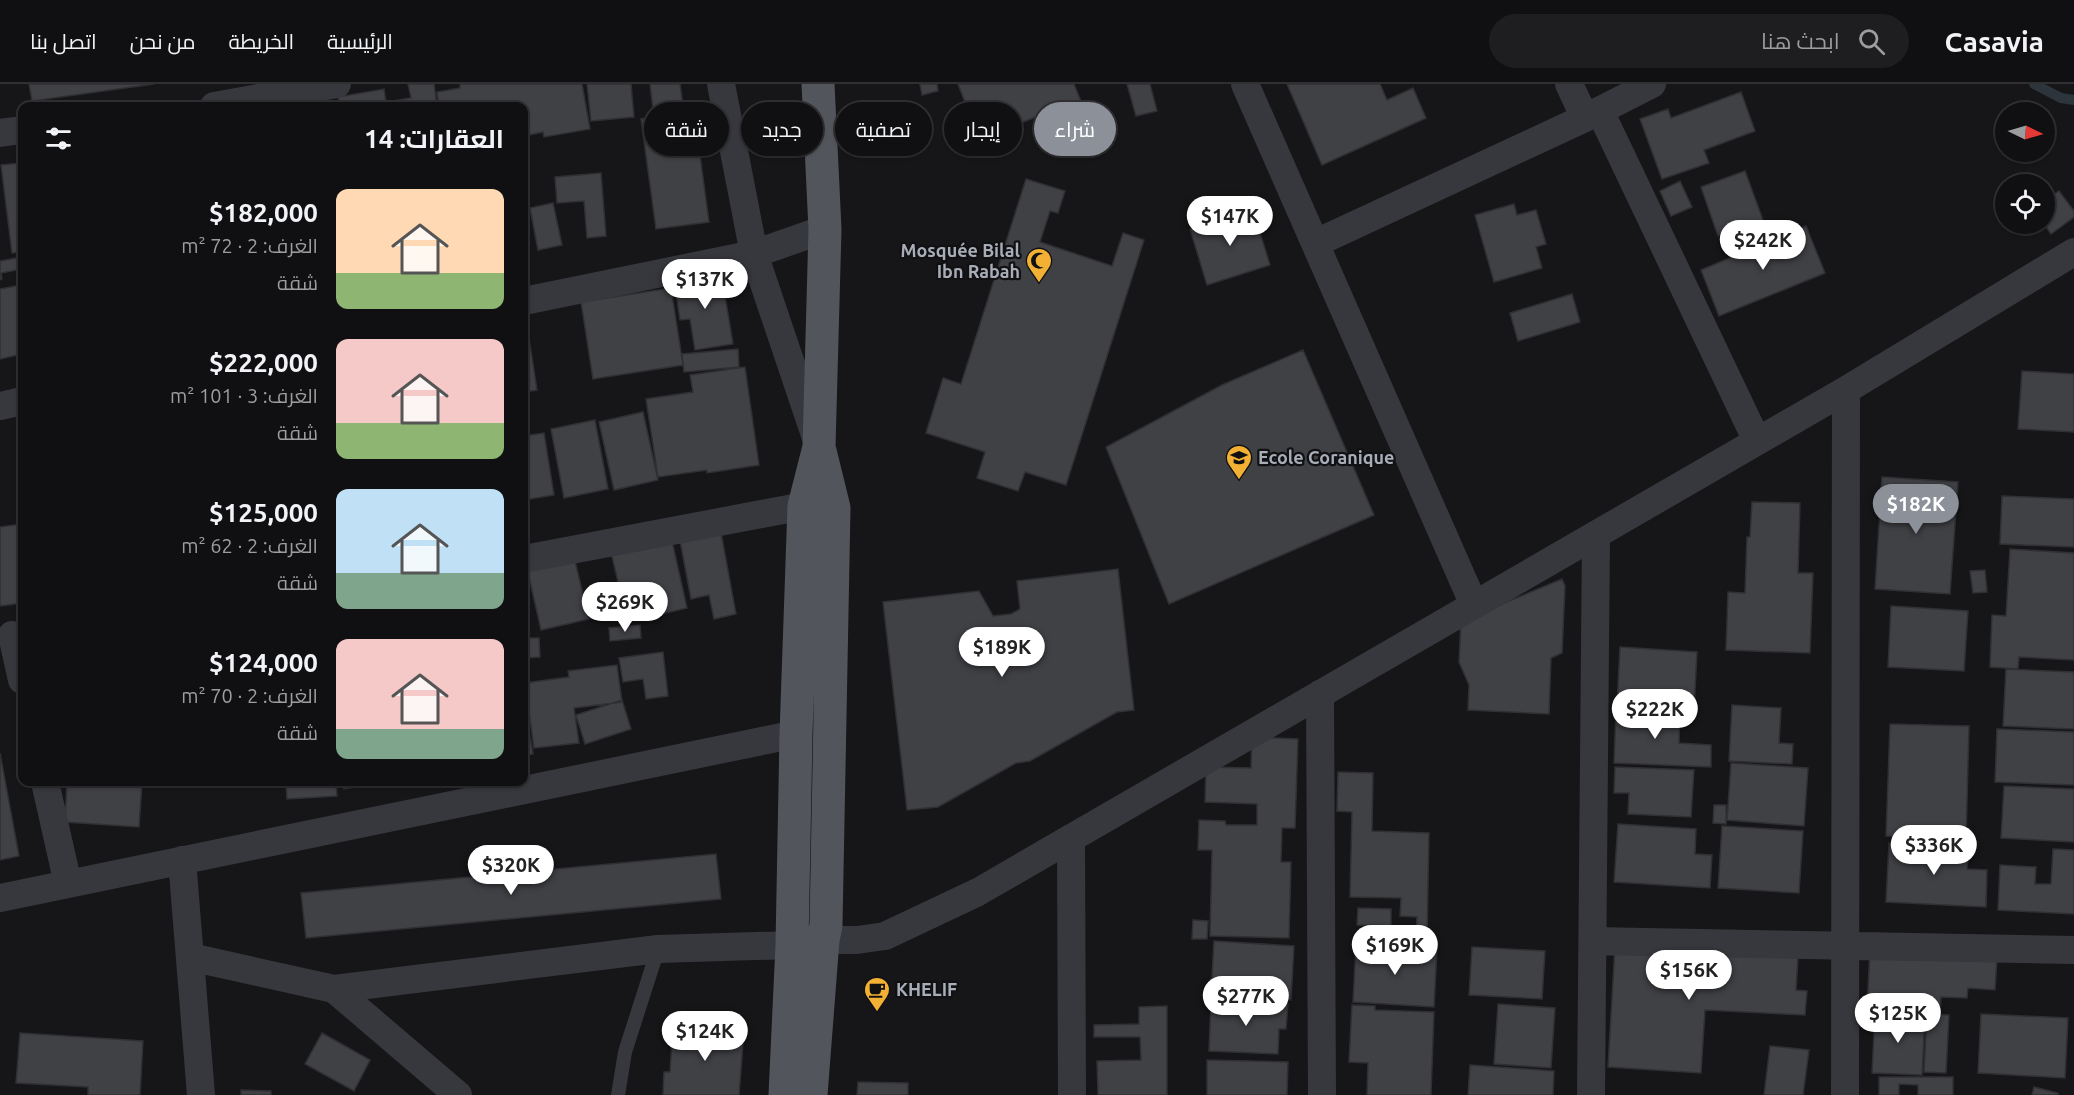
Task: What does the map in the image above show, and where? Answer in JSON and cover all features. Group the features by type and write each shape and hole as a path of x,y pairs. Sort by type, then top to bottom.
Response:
{"main road":[{"path":"811,1095 807,942 796,734 804,506 819,447 825,229 818,84"},
{"path":"785,1095 807,942 826,925 834,508 819,447"}],"street":[{"path":"236,102 337,84"},
{"path":"721,84 754,254 819,447"},
{"path":"1245,84 1474,605"},
{"path":"1569,84 1592,115 1757,441"},
{"path":"1316,243 1592,115 1652,84"},
{"path":"0,133 18,131"},
{"path":"528,300 754,254 825,229"},
{"path":"190,957 334,989 658,950 857,940 885,936 978,892 1846,390 2074,252"},
{"path":"1845,1095 1846,390"},
{"path":"0,406 18,402"},
{"path":"528,558 804,506"},
{"path":"1591,1095 1596,534"},
{"path":"12,635 18,662"},
{"path":"1320,694 1322,1095"},
{"path":"0,898 796,734"},
{"path":"46,786 68,884"},
{"path":"1071,838 1072,1095"},
{"path":"182,860 201,1095"},
{"path":"1593,941 2074,950"},
{"path":"334,989 458,1095"}],"lane":[{"path":"618,1095 625,1052 658,950"}],"building":[{"path":"29,84 154,84 32,101"},
{"path":"408,84 434,84 436,102 386,102 411,98"},
{"path":"460,84 582,84 590,129 544,137 543,132 528,135 528,102 438,102 437,92 460,88"},
{"path":"587,84 631,84 634,117 591,121"},
{"path":"650,84 680,84 682,102 652,102"},
{"path":"920,84 937,84 938,91 922,95"},
{"path":"958,84 1074,84 1081,102 1034,102 1034,118 1022,122 1022,102 965,102"},
{"path":"1127,84 1150,84 1157,111 1136,116"},
{"path":"1287,84 1380,84 1387,100 1413,88 1426,118 1322,165"},
{"path":"384,89 386,102 339,102 338,97"},
{"path":"1741,92 1755,131 1704,150 1709,163 1662,179 1640,119 1668,109 1671,118"},
{"path":"641,119 644,119 644,141"},
{"path":"646,156 700,156 709,222 656,229"},
{"path":"18,163 18,252 12,253 1,165"},
{"path":"1745,171 1763,220 1718,236 1701,187"},
{"path":"601,173 606,236 587,238 584,201 557,203 555,177"},
{"path":"1026,179 1065,191 1058,213 1050,211 1040,242 1112,266 1123,233 1144,240 1066,485 1025,472 1018,491 977,478 985,452 926,433 943,378 961,384"},
{"path":"1680,181 1692,207 1671,216 1660,191"},
{"path":"2059,191 2074,211 2074,217 2055,231 2055,194"},
{"path":"553,203 562,245 538,250 530,208"},
{"path":"1514,204 1517,215 1536,210 1546,244 1536,247 1542,268 1494,282 1475,215"},
{"path":"1253,210 1270,265 1207,285 1190,229"},
{"path":"1806,226 1825,273 1719,316 1701,270"},
{"path":"18,258 18,270 1,273 2,279 0,280 0,261"},
{"path":"721,272 733,344 695,350 690,319 680,320 674,280"},
{"path":"18,286 18,355 0,359 0,289"},
{"path":"671,288 683,365 593,379 581,302"},
{"path":"1572,294 1580,322 1518,341 1510,313"},
{"path":"528,332 537,390 528,391"},
{"path":"738,349 739,367 684,372 682,354"},
{"name":"Ecole Coranique","path":"1303,350 1374,515 1169,604 1106,447 1222,385"},
{"path":"745,367 759,465 707,473 707,470 658,477 646,399 693,392 690,375"},
{"path":"2022,371 2074,374 2074,432 2018,429"},
{"path":"643,412 658,480 614,490 599,422"},
{"path":"595,420 608,489 564,498 551,429"},
{"path":"544,433 554,495 528,499 528,435"},
{"path":"1882,477 1958,482 1950,594 1875,589"},
{"path":"2002,496 2074,499 2074,547 2000,544"},
{"path":"1752,502 1800,503 1798,573 1813,573 1810,653 1726,650 1728,592 1745,593 1747,537 1750,537"},
{"path":"18,525 18,604 0,606 0,527"},
{"path":"720,527 736,614 714,619 709,595 691,599 679,535"},
{"path":"672,541 687,608 637,620 632,597 622,599 611,552"},
{"path":"2010,549 2074,553 2074,660 2019,657 2018,669 1990,667 1992,615 2006,616"},
{"path":"574,557 589,619 541,630 528,568"},
{"path":"1118,569 1134,710 1117,712 1030,761 1016,763 938,807 907,810 883,602 979,591 993,616 1011,614 1020,609 1017,581"},
{"path":"1985,570 1987,592 1973,593 1970,571"},
{"path":"1562,579 1565,586 1562,653 1551,658 1549,714 1468,710 1469,685 1459,662 1461,621"},
{"path":"1891,606 1968,611 1964,671 1888,667"},
{"path":"640,625 641,638 610,641 609,628"},
{"path":"528,638 539,638 540,657 528,658"},
{"path":"1620,647 1697,652 1694,709 1617,705"},
{"path":"663,652 668,696 646,699 643,679 623,682 619,658"},
{"path":"617,665 622,702 574,708 579,743 534,748 528,705 528,683 569,677 568,671"},
{"path":"2006,669 2074,672 2074,729 2003,726"},
{"path":"622,700 631,729 585,744 576,715"},
{"path":"1732,705 1781,708 1779,743 1793,744 1792,764 1729,761"},
{"path":"1616,708 1680,711 1679,743 1711,745 1711,767 1614,763"},
{"path":"1890,724 1969,726 1966,839 1886,836"},
{"path":"528,725 533,754 528,755"},
{"path":"1997,729 2074,732 2074,785 1995,782"},
{"path":"1252,737 1298,739 1295,828 1282,828 1281,862 1291,862 1289,938 1210,936 1212,850 1198,850 1199,820 1225,821 1226,825 1257,825 1257,804 1205,802 1206,767 1251,768"},
{"path":"0,753 19,856 0,860"},
{"path":"1731,763 1808,768 1804,826 1727,820"},
{"path":"1615,767 1694,770 1691,817 1628,814 1629,793 1614,793"},
{"path":"1338,772 1373,773 1372,831 1429,833 1427,938 1416,938 1417,917 1400,916 1401,898 1350,897 1352,812 1337,811"},
{"path":"67,786 142,786 139,827 65,822"},
{"path":"286,786 336,786 337,796 287,799"},
{"path":"344,786 363,786 344,789"},
{"path":"2004,786 2074,789 2074,842 2001,838"},
{"path":"1714,805 1726,805 1726,824 1713,823"},
{"path":"1618,824 1696,829 1695,854 1712,855 1710,888 1614,882"},
{"path":"1722,826 1803,831 1799,893 1718,888"},
{"path":"1889,843 1969,847 1967,869 1987,870 1986,907 1886,902"},
{"path":"2053,849 2074,850 2074,914 1998,910 2000,865 2036,867 2035,884 2051,884"},
{"path":"716,854 721,899 306,938 301,893"},
{"path":"1358,908 1391,909 1391,926 1357,925"},
{"path":"1193,920 1208,921 1207,939 1192,939"},
{"path":"1214,941 1294,946 1291,1000 1211,995"},
{"path":"1356,945 1437,949 1434,1007 1353,1002"},
{"path":"1615,946 1798,956 1796,990 1807,991 1805,1015 1705,1010 1701,1073 1608,1067"},
{"path":"1472,947 1545,951 1542,999 1469,995"},
{"path":"1870,950 1997,958 1995,990 1968,988 1967,998 1941,997 1940,1013 1867,1009"},
{"path":"1211,1000 1288,1004 1286,1029 1279,1029 1278,1054 1209,1051"},
{"path":"1498,1004 1555,1008 1551,1068 1494,1064"},
{"path":"1352,1005 1375,1006 1375,1010 1434,1012 1431,1095 1367,1095 1368,1063 1349,1062"},
{"path":"1167,1006 1167,1095 1098,1095 1097,1061 1141,1060 1140,1037 1094,1037 1094,1025 1139,1024 1139,1007"},
{"path":"1875,1013 1925,1015 1922,1075 1872,1073"},
{"path":"1927,1014 1949,1015 1946,1073 1924,1072"},
{"path":"1981,1014 2068,1018 2065,1078 1978,1073"},
{"path":"673,1026 744,1031 739,1095 663,1095 664,1072 670,1072"},
{"path":"20,1033 143,1041 140,1095 88,1095 88,1087 16,1083"},
{"path":"322,1033 370,1060 354,1091 305,1064"},
{"path":"1770,1046 1809,1050 1803,1095 1764,1095"},
{"path":"1207,1060 1288,1062 1287,1095 1207,1095"},
{"path":"1470,1065 1554,1071 1553,1095 1468,1095"},
{"path":"1879,1077 1953,1077 1953,1095 1918,1095 1918,1085 1899,1084 1899,1095 1879,1095"},
{"path":"858,1082 908,1083 908,1095 857,1095"},
{"path":"2034,1087 2058,1093 2058,1095 2032,1095"},
{"path":"241,1090 271,1091 271,1095 241,1095"}],"waterway":[{"path":"2034,84 2061,98 2074,100"}],"place":[{"name":"Mosquée Bilal Ibn Rabah","path":"1039,284"},
{"name":"Ecole Coranique","path":"1239,481"},
{"name":"KHELIF","path":"877,1013"}]}
